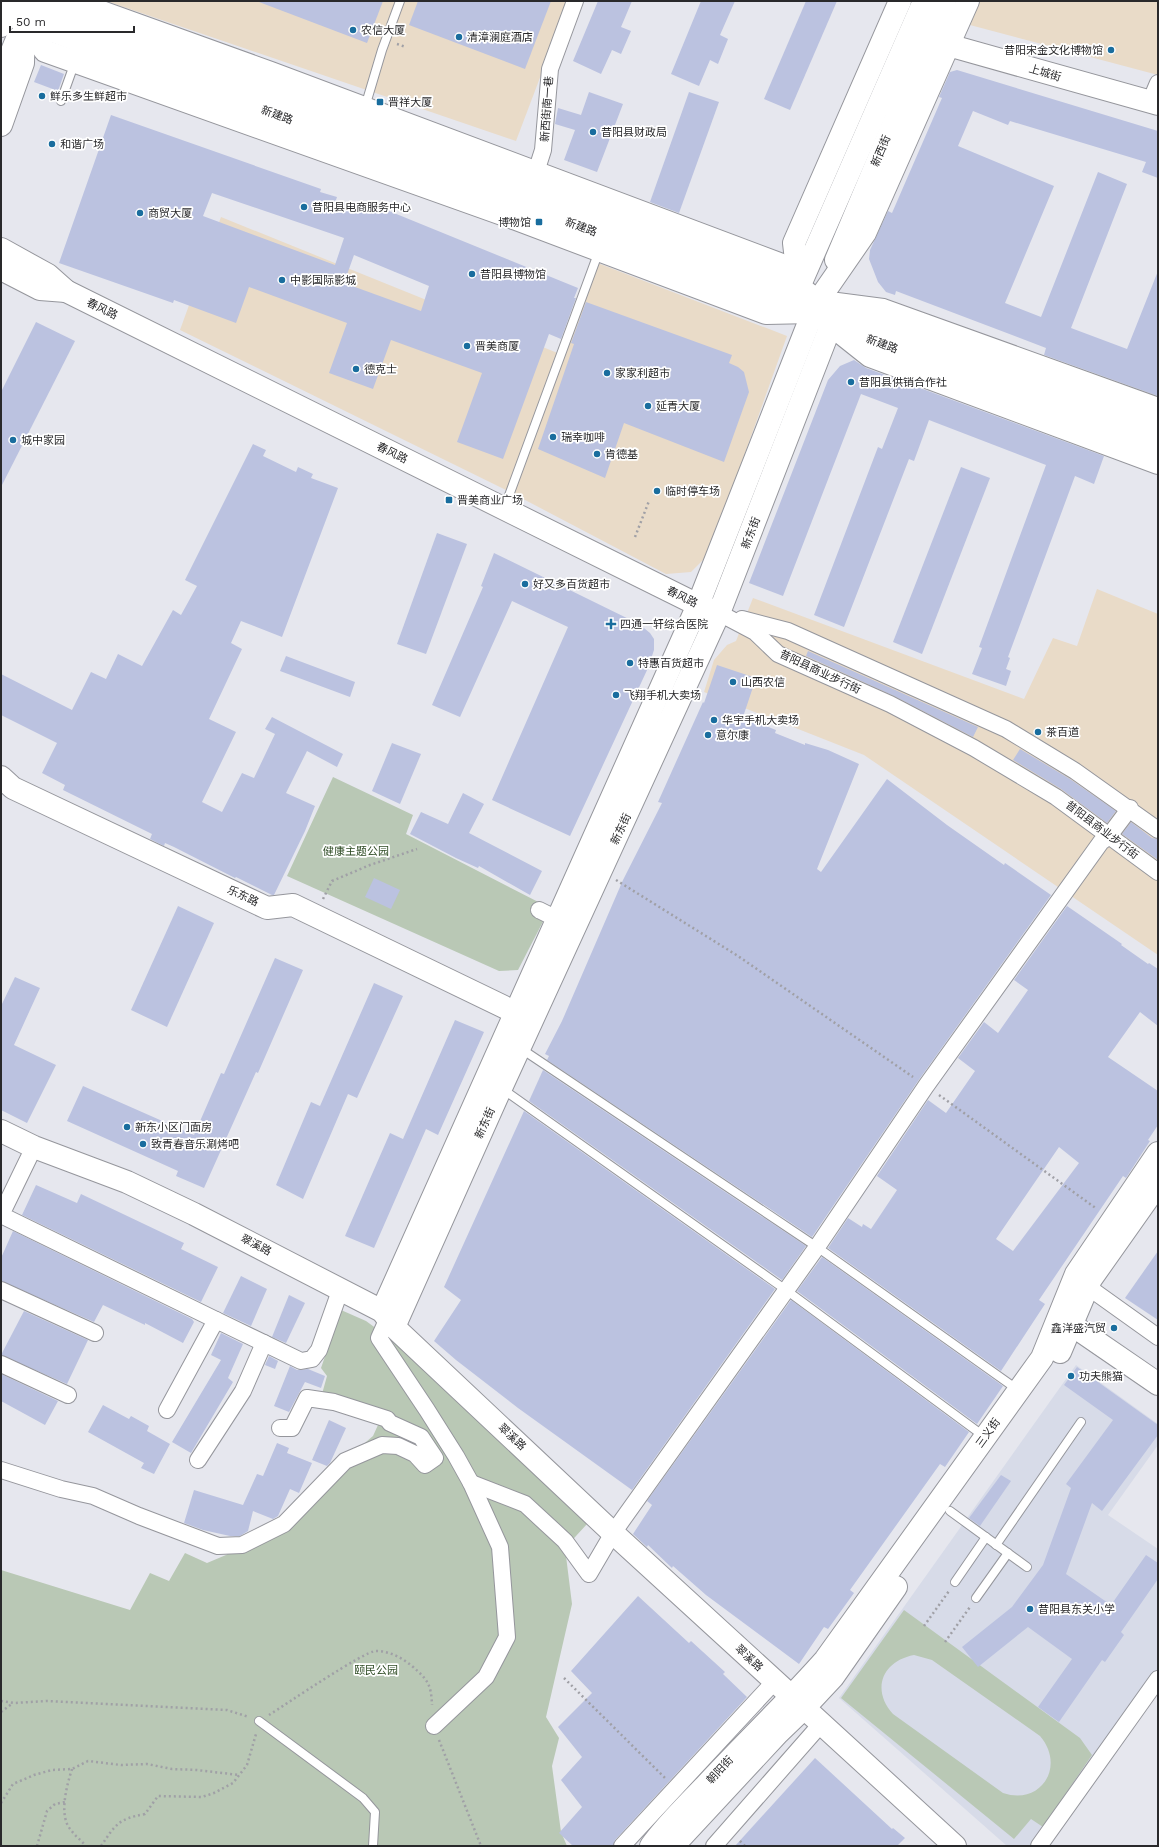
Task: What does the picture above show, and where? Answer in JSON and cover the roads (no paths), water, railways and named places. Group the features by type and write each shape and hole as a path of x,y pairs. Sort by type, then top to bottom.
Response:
{"main road":[{"path":"799,287 794,243 900,1"},
{"name":"新西街","path":"799,287 930,37 924,1"},
{"name":"新西街","path":"815,307 945,1"},
{"path":"930,37 968,1"},
{"path":"13,10 82,5 364,108 782,265 799,287"},
{"path":"13,10 45,51 516,219 766,313 815,307 883,310 1158,409"},
{"path":"1,78 13,10"},
{"path":"1,125 23,63 13,10"},
{"name":"新建路","path":"13,10 799,287 831,325 1158,446"},
{"name":"新建路","path":"13,10 815,307 1158,428"},
{"name":"上城街","path":"930,37 1155,96"},
{"name":"春风路","path":"1,249 48,275 66,291 698,605 719,613"},
{"name":"春风路","path":"1,268 40,289 66,291"},
{"name":"新东街","path":"388,1319 501,1088 519,1047 524,1017 559,920 698,605 815,307"},
{"path":"831,325 870,356 1158,463"},
{"name":"新东街","path":"388,1319 524,1017 602,871 719,613 831,325"},
{"name":"乐东路","path":"1,777 13,788 268,908 293,904 524,1017"},
{"name":"翠溪路","path":"1,1132 34,1148 127,1182 341,1288 388,1319 613,1533 955,1846"},
{"name":"三义街","path":"798,1703 825,1660 1042,1358 1076,1274 1158,1153"},
{"name":"三义街","path":"798,1703 833,1677 1054,1364 1091,1279 1158,1184"},
{"path":"1072,1325 1158,1384"},
{"name":"朝阳街","path":"651,1846 662,1832 740,1749 798,1703"},
{"name":"朝阳街","path":"673,1846 778,1733 798,1703"}],"street":[{"name":"新西街南一巷","path":"536,172 543,150 550,69 575,1"},
{"path":"719,613 788,631 1006,729 1076,771 1130,808 1158,830"},
{"name":"昔阳县商业步行街","path":"719,613 755,632 778,654 890,704 974,748 1056,797 1158,872"},
{"path":"471,1483 525,1504 565,1541 589,1574 613,1533 817,1247 926,1086 1101,842 1110,836 1130,808"},
{"path":"539,910 559,920"},
{"path":"34,1148 1,1214 301,1361 312,1359 320,1350 341,1288"},
{"path":"1088,1286 1158,1337"},
{"path":"1,1290 95,1333"},
{"path":"388,1319 379,1338 427,1410 471,1483 500,1547 507,1637 486,1677 434,1726"},
{"path":"167,1410 216,1320"},
{"path":"198,1460 243,1391 264,1343"},
{"path":"1,1364 68,1395"},
{"path":"1,1470 61,1490 92,1496 139,1516 218,1546 242,1545 284,1524 345,1461 382,1445 398,1446 415,1454 425,1465 435,1458 421,1437 390,1423 387,1419 334,1402 307,1398 292,1428 280,1428"},
{"path":"1039,1846 1158,1679"},
{"path":"622,1846 775,1681"},
{"path":"714,1846 821,1724"}],"lane":[{"path":"364,108 382,50 400,1"},
{"path":"61,101 76,62"},
{"path":"504,509 599,250"},
{"path":"519,1047 817,1247 1019,1391"},
{"path":"501,1088 786,1290 985,1437"},
{"path":"996,1545 1081,1422"},
{"path":"950,1511 1027,1567"},
{"path":"955,1582 986,1537"},
{"path":"976,1598 1008,1553"},
{"path":"260,1721 362,1798 375,1812 373,1846"}],"place":[{"name":"农信大厦","path":"353,30"},
{"name":"清漳澜庭酒店","path":"459,37"},
{"name":"昔阳宋金文化博物馆","path":"1111,50"},
{"name":"鲜乐多生鲜超市","path":"42,96"},
{"name":"晋祥大厦","path":"380,102"},
{"name":"昔阳县财政局","path":"593,132"},
{"name":"和谐广场","path":"52,144"},
{"name":"昔阳县电商服务中心","path":"304,207"},
{"name":"商贸大厦","path":"140,213"},
{"name":"博物馆","path":"539,222"},
{"name":"昔阳县博物馆","path":"472,274"},
{"name":"中影国际影城","path":"282,280"},
{"name":"晋美商厦","path":"467,346"},
{"name":"德克士","path":"356,369"},
{"name":"家家利超市","path":"607,373"},
{"name":"昔阳县供销合作社","path":"851,382"},
{"name":"延青大厦","path":"648,406"},
{"name":"瑞幸咖啡","path":"553,437"},
{"name":"城中家园","path":"13,440"},
{"name":"肯德基","path":"597,454"},
{"name":"临时停车场","path":"657,491"},
{"name":"晋美商业广场","path":"449,500"},
{"name":"好又多百货超市","path":"525,584"},
{"name":"四通一轩综合医院","path":"611,624"},
{"name":"特惠百货超市","path":"630,663"},
{"name":"山西农信","path":"733,682"},
{"name":"飞翔手机大卖场","path":"616,695"},
{"name":"华宇手机大卖场","path":"714,720"},
{"name":"茶百道","path":"1038,732"},
{"name":"意尔康","path":"708,735"},
{"name":"新东小区门面房","path":"127,1127"},
{"name":"致青春音乐涮烤吧","path":"143,1144"},
{"name":"鑫洋盛汽贸","path":"1114,1328"},
{"name":"功夫熊猫","path":"1071,1376"},
{"name":"昔阳县东关小学","path":"1030,1609"}],"park label":[{"name":"健康主题公园","path":"356,851"},
{"name":"颐民公园","path":"376,1670"}]}
